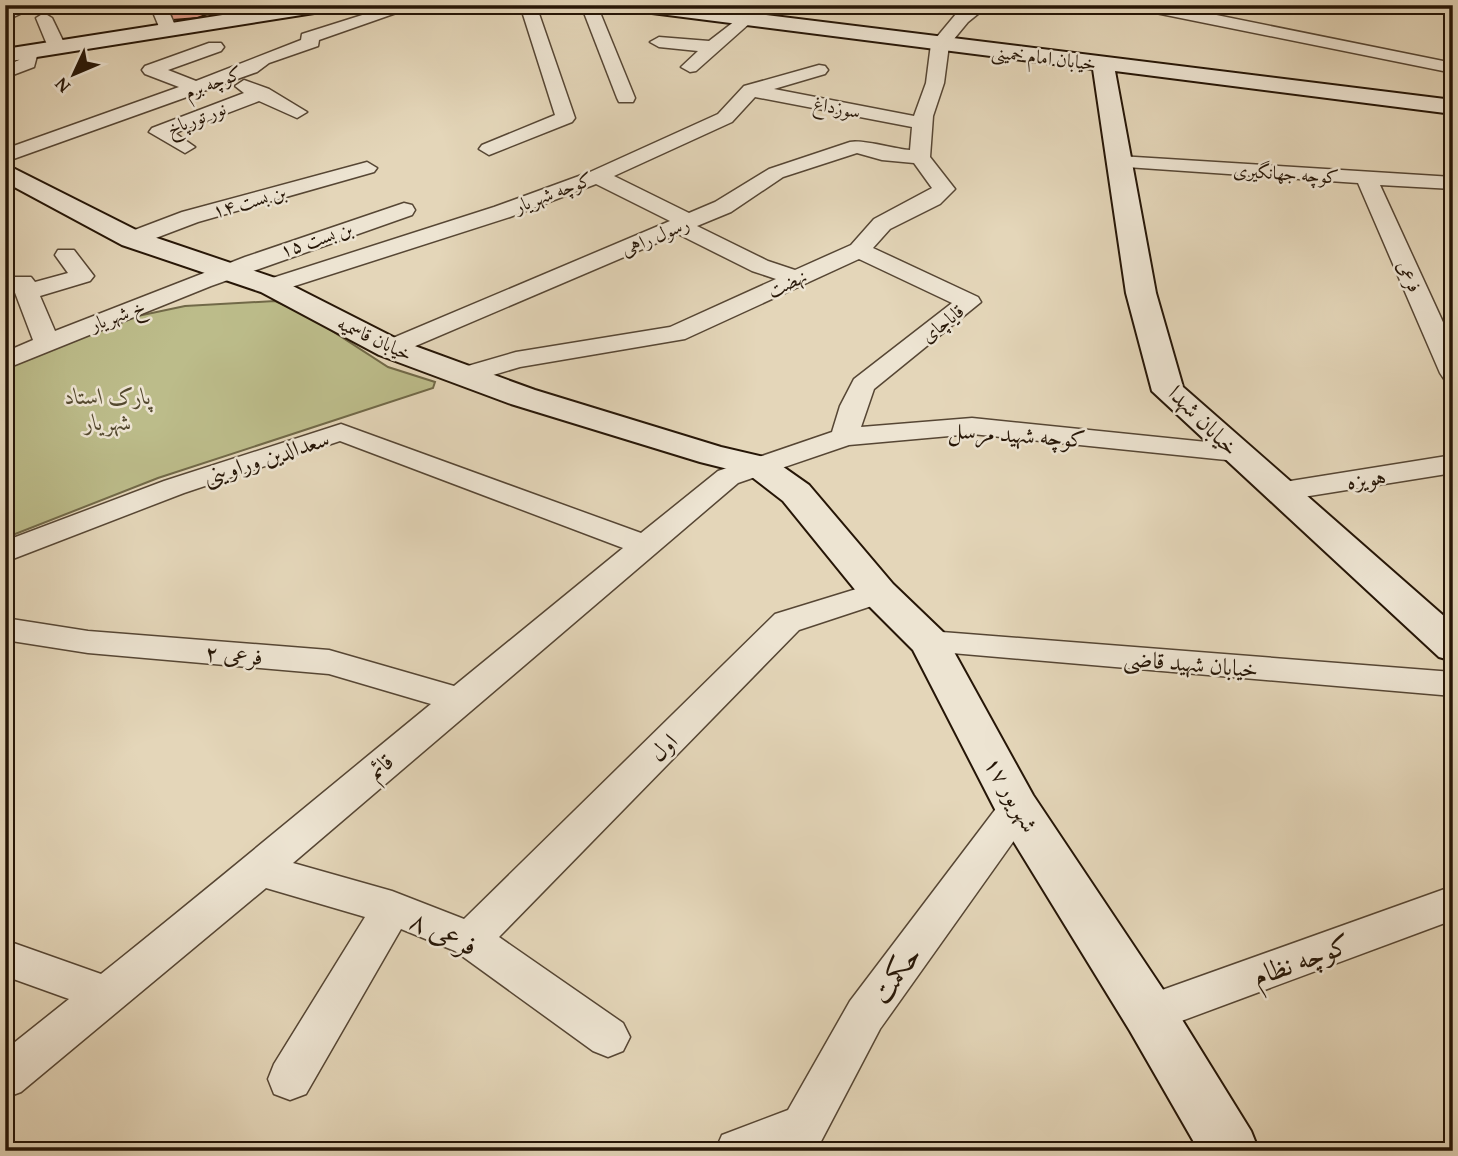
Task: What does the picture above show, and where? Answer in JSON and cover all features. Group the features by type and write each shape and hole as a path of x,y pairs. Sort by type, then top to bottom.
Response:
{"street":[{"path":"5,16 25,8 19,5"},
{"path":"158,5 168,30"},
{"path":"5,55 327,5"},
{"name":"کوچه برم","path":"5,156 251,68 263,59 312,42 308,38 411,5"},
{"path":"489,149 565,118 528,5"},
{"path":"589,5 626,98"},
{"name":"خیابان امام خمینی","path":"636,5 1453,107"},
{"path":"920,157 922,123 935,83 940,44 962,18 981,5"},
{"path":"1141,5 1453,68"},
{"path":"1202,5 1230,24"},
{"path":"44,18 57,47"},
{"path":"690,67 744,19"},
{"path":"659,42 713,47"},
{"path":"197,88 151,70 215,47"},
{"path":"5,73 29,63 29,52"},
{"name":"خیابان شهدا","path":"1103,64 1141,293 1168,391 1453,647"},
{"path":"751,90 819,70"},
{"path":"224,78 262,93 297,112"},
{"name":"سوزداغ","path":"751,90 922,123"},
{"name":"کوچه شهریار","path":"271,286 502,212 597,176 725,118 751,90"},
{"name":"نور تورپاخ","path":"185,147 159,132 262,93"},
{"name":"رسول راهی","path":"390,348 723,207 776,173 852,147 882,155 920,157"},
{"name":"نهضت","path":"463,376 516,360 676,334 859,250 882,224 932,199 943,189 920,157"},
{"name":"کوچه جهانگیری","path":"1119,162 1453,183"},
{"name":"بن بست ۱۴","path":"132,239 190,217 367,168"},
{"name":"خیابان قاسمیه","path":"5,172 132,239 271,286 390,348 463,376 712,454 760,466"},
{"path":"597,176 760,265 797,279"},
{"name":"فرعی","path":"1367,178 1453,373"},
{"name":"بن بست ۱۵","path":"231,273 265,256 404,210"},
{"name":"قایاچای","path":"845,437 853,405 863,385 969,302 859,250"},
{"path":"47,342 25,287 82,276 66,255"},
{"name":"خ شهریار","path":"5,360 231,273"},
{"name":"کوچه شهید مرسل","path":"760,466 845,437 972,426 1236,453"},
{"name":"سعدالدین وراوینی","path":"5,552 174,487 341,432 646,546"},
{"name":"هویزه","path":"1278,492 1453,464"},
{"name":"قائم","path":"5,1077 260,870 459,700 728,477 760,466"},
{"name":"۱۷ شهریور","path":"760,466 796,493 879,593 929,642 1017,808 1149,1014 1231,1151"},
{"name":"اول","path":"470,939 787,622 879,593"},
{"name":"فرعی ۲","path":"5,629 88,642 329,662 459,700"},
{"name":"خیابان شهید قاضی","path":"929,642 1453,684"},
{"name":"حکمت","path":"797,1139 865,1015 1017,808"},
{"name":"فرعی ۸","path":"260,870 392,908 470,939 608,1037"},
{"name":"کوچه نظام","path":"1149,1014 1453,903"},
{"path":"290,1079 392,908"},
{"path":"5,958 105,994"},
{"path":"738,1151 797,1139"}],"green space":[{"name":"پارک استاد شهریار","path":"275,301 309,316 388,367 435,382 433,388 158,478 5,538 5,361 81,328 185,306"}],"building":[{"path":"169,5 216,5 217,10 198,18 172,20"}]}
